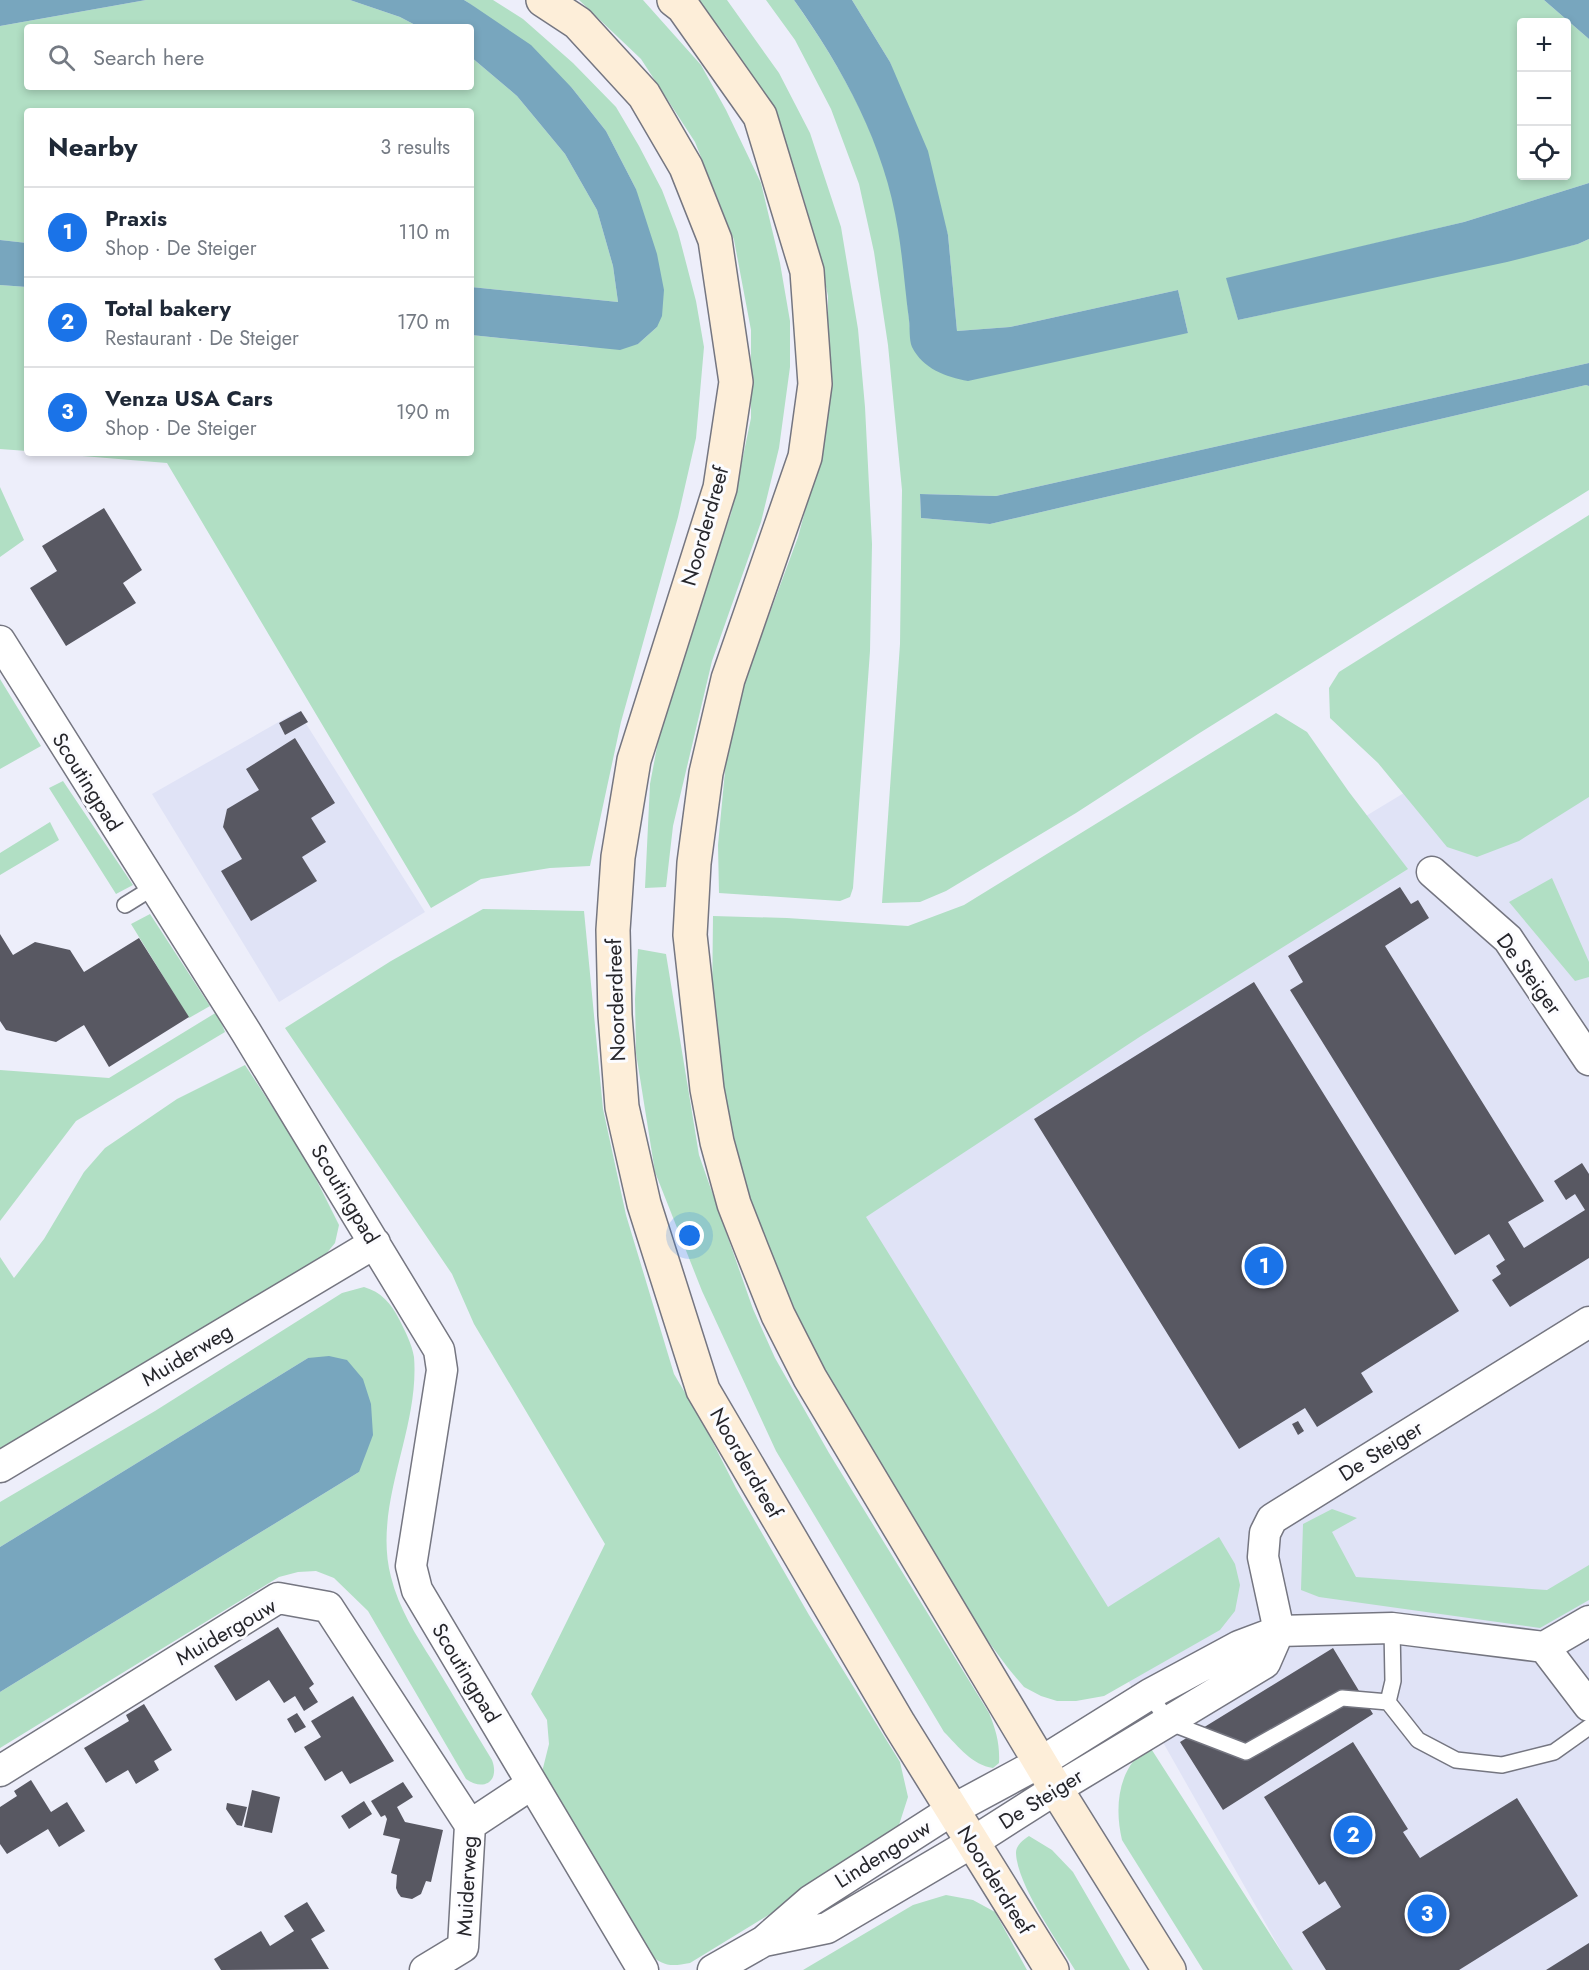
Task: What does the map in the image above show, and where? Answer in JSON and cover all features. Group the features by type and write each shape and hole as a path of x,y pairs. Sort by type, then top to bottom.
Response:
{"main road":[{"name":"Noorderdreef","path":"543,0 578,23 644,96 686,167 715,240 736,382 720,488 634,760 618,857 613,930 615,1015 622,1107 644,1204 703,1390 899,1724 1052,1970"},
{"path":"674,0 683,7 760,116 807,271 815,384 805,458 728,679 706,773 694,863 690,935 707,1089 717,1142 734,1204 778,1315 810,1378 1048,1775 1169,1970"}],"street":[{"name":"Scoutingpad","path":"0,641 246,1032 439,1350 442,1370 411,1566 417,1590 532,1784"},
{"name":"De Steiger","path":"1432,872 1508,939 1589,1060"},
{"name":"Muiderweg","path":"0,1467 375,1243"},
{"name":"De Steiger","path":"1048,1775 1168,1722 1265,1663 1279,1631 1263,1557 1265,1533 1272,1519 1589,1322"},
{"name":"Muidergouw","path":"0,1771 278,1598 328,1606 471,1825"},
{"path":"1589,1621 1544,1647 1589,1706"},
{"name":"De Steiger","path":"973,1842 1048,1775 1150,1694 1239,1646 1279,1631 1392,1629 1544,1647"},
{"name":"Lindengouw","path":"712,1970 764,1941 810,1901 952,1810 1048,1775"},
{"path":"471,1825 532,1784 643,1970"},
{"name":"Muiderweg","path":"425,1970 463,1947 471,1825"},
{"name":"Lindengouw","path":"764,1941 827,1928 973,1842"}],"lane":[{"path":"125,905 154,887"},
{"path":"1388,1702 1393,1681 1392,1629"},
{"path":"1150,1694 1168,1722 1246,1752 1342,1698 1388,1702 1418,1740 1456,1760 1502,1765 1554,1752 1589,1727"}],"shaded area":[{"path":"1589,681 1589,1970 1292,1970 824,1144"},
{"path":"298,711 425,912 279,1002 152,794"}],"green space":[{"path":"146,0 350,0 400,17 413,24 24,24 24,90 474,90 474,60 517,96 565,154 597,210 613,266 618,302 474,287 474,108 24,108 24,243 0,240 0,26"},
{"path":"464,0 493,0 523,19 573,63 616,107 662,190 678,232 696,301 704,347 696,438 678,517 621,722 590,866 550,868 481,879 431,908 167,463 82,456 474,456 474,335 588,347 638,344 657,327 636,189 606,131 572,88"},
{"path":"579,0 643,0 701,65 726,110 761,183 780,263 790,321 790,367 779,448 761,522 712,661 673,826 666,887 645,888 650,784 665,705 691,623 731,514 751,418 751,330 734,240 695,142 641,59"},
{"path":"693,0 727,0 779,73 810,133 841,227 858,329 865,407 872,544 870,651 853,888 850,897 840,901 719,893 718,845 727,750 745,680 798,537 817,467 827,389 828,296 818,248 797,176 764,98 726,36"},
{"path":"766,0 794,0 835,62 869,128 886,174 897,216 912,346 1188,333 1178,290 1010,327 957,331 948,235 890,62 852,0 1544,0 1565,18 1517,18 1517,180 1571,180 1571,23 1589,39 1589,183 1464,222 1227,279 1238,320 1578,244 1589,239 1589,363 996,496 920,494 921,518 990,524 1586,385 1589,386 1589,490 1198,734 1076,813 946,891 920,902 882,903 900,644 902,490 888,345 874,252 859,184 831,109 795,40"},
{"path":"0,285 24,287 24,451 0,449"},
{"path":"0,487 24,540 0,557"},
{"path":"1589,515 1589,797 1519,841 1477,857 1447,847 1378,763 1330,718 1329,688 1339,672"},
{"path":"0,679 41,746 0,769"},
{"path":"1276,713 1307,732 1408,869 1141,1036 866,1217 1108,1607 1219,1537 1235,1564 1240,1585 1235,1611 1220,1630 1104,1696 1076,1701 1057,1701 1024,1687 982,1633 855,1425 808,1341 755,1214 735,1146 721,1076 712,1006 713,916 908,926 964,905"},
{"path":"63,781 133,885 116,894 49,788"},
{"path":"50,822 59,840 0,875 0,853"},
{"path":"1552,878 1589,962 1589,977 1575,981 1509,902"},
{"path":"483,909 584,911 603,1109 626,1215 674,1374 809,1615 900,1762 908,1797 899,1825 878,1848 690,1963 667,1964 658,1961 648,1953 541,1776 549,1744 547,1720 531,1694 605,1544 474,1324 452,1274 285,1028 391,961"},
{"path":"150,914 210,1006 189,1018 131,924"},
{"path":"638,949 666,954 699,1155 753,1309 775,1358 829,1453 989,1713 996,1731 999,1750 999,1763 993,1768 972,1759 944,1732 776,1451 702,1291 655,1172 636,1053 635,999"},
{"path":"217,1012 225,1032 76,1121 0,1221 0,1070 109,1078"},
{"path":"245,1065 305,1157 339,1225 335,1243 321,1260 0,1456 0,1257 14,1278 44,1239 84,1172 105,1148 177,1099"},
{"path":"364,1287 380,1295 393,1308 412,1347 414,1357 414,1384 410,1412 387,1523 387,1550 391,1577 399,1600 420,1642 492,1760 494,1774 492,1779 479,1784 466,1779 368,1611 334,1578 316,1571 298,1572 279,1577 0,1748 0,1692 359,1472 308,1358 0,1547 0,1502 155,1411 342,1293"},
{"path":"1332,1509 1357,1518 1332,1532 1356,1577 1547,1590 1589,1565 1589,1600 1540,1628 1319,1597 1301,1590 1303,1524"},
{"path":"1150,1747 1293,1970 1203,1970 1122,1840 1118,1814 1121,1788 1131,1764"},
{"path":"1029,1836 1052,1850 1073,1872 1130,1970 1075,1970 1039,1913 1023,1881 1016,1853 1022,1841"},
{"path":"946,1895 973,1900 995,1912 1027,1970 803,1970 913,1905"}],"water":[{"path":"0,0 146,0 0,26"},
{"path":"350,0 464,0 531,45 572,88 606,131 636,189 657,254 664,290 662,316 657,327 638,344 620,350 474,335 474,287 618,302 613,266 597,210 565,154 517,96 474,60 474,24 413,24 400,17"},
{"path":"794,0 852,0 890,62 928,151 948,235 957,331 1010,327 1178,290 1188,333 968,381 936,371 922,361 911,344 898,230 883,168 860,109 829,53"},
{"path":"1544,0 1589,0 1589,39 1571,23 1571,18 1565,18"},
{"path":"1589,183 1589,239 1578,244 1507,262 1238,320 1226,278 1464,222"},
{"path":"0,240 24,243 24,287 0,285"},
{"path":"1589,363 1589,386 990,524 921,518 920,494 996,496"},
{"path":"329,1356 347,1360 363,1379 371,1404 373,1435 359,1472 0,1692 0,1547 308,1358"}],"building":[{"path":"104,508 142,570 123,583 136,603 66,646 30,588 57,571 42,546"},
{"path":"301,711 308,722 285,735 279,723"},
{"path":"295,738 335,803 311,818 326,842 302,857 317,881 251,921 221,871 242,859 223,827 227,809 259,790 246,769"},
{"path":"1400,887 1411,904 1418,900 1429,918 1385,946 1544,1201 1508,1222 1524,1248 1585,1210 1575,1194 1566,1200 1554,1181 1582,1163 1589,1174 1589,1258 1510,1307 1492,1280 1501,1274 1496,1266 1505,1260 1489,1234 1455,1255 1290,990 1303,982 1288,956"},
{"path":"0,934 13,955 35,942 70,950 84,972 139,938 189,1017 109,1067 84,1025 56,1042 6,1030 0,1021"},
{"path":"1254,982 1459,1311 1361,1373 1373,1392 1317,1427 1305,1408 1239,1449 1034,1119"},
{"path":"1298,1421 1304,1431 1298,1435 1292,1424"},
{"path":"278,1627 314,1684 309,1688 318,1702 304,1711 295,1696 284,1703 269,1680 236,1701 214,1666"},
{"path":"1333,1648 1373,1714 1223,1810 1180,1742"},
{"path":"353,1696 394,1761 350,1784 342,1771 325,1781 304,1747 321,1737 311,1721"},
{"path":"144,1704 172,1750 154,1761 159,1770 136,1784 128,1770 106,1783 84,1748 129,1721 126,1715"},
{"path":"297,1713 306,1727 295,1733 287,1719"},
{"path":"1353,1742 1408,1829 1403,1832 1420,1858 1517,1798 1578,1896 1459,1970 1326,1970 1302,1932 1341,1907 1325,1881 1319,1885 1264,1797"},
{"path":"31,1780 51,1812 67,1802 85,1831 59,1847 48,1829 7,1854 0,1844 0,1807 17,1796 14,1791"},
{"path":"403,1782 413,1797 397,1807 405,1822 443,1830 431,1882 426,1881 421,1894 412,1899 401,1897 396,1888 397,1875 391,1873 400,1839 383,1835 387,1819 385,1815 381,1817 371,1801"},
{"path":"252,1790 280,1797 272,1833 244,1827"},
{"path":"364,1801 372,1814 349,1829 341,1816"},
{"path":"227,1803 247,1807 242,1826 237,1825 226,1809"},
{"path":"307,1902 325,1931 311,1939 329,1969 221,1970 214,1959 261,1931 270,1946 294,1931 284,1916"},
{"path":"1589,1943 1589,1970 1546,1970"}],"place":[{"name":"Praxis","path":"1264,1266"},
{"name":"Total bakery","path":"1353,1835"},
{"name":"Venza USA Cars","path":"1427,1914"}]}
